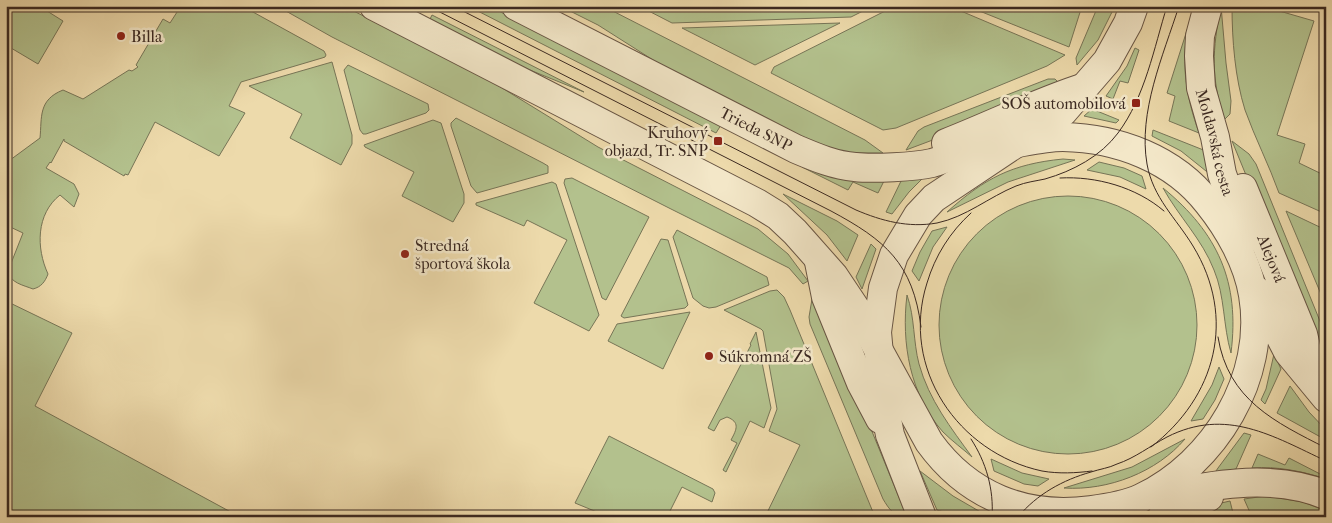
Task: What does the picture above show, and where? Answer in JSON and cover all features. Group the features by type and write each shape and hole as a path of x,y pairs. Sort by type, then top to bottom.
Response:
{"street":[{"path":"374,6 757,203 778,216 795,232 834,276 856,309 929,442 951,469 979,490 1014,505 1053,512 1103,508 1140,498 1192,489 1241,484 1288,484 1326,495"},
{"name":"Trieda SNP","path":"516,6 721,112 822,160 856,168 930,163 966,151 1062,137 1089,139 1125,147 1164,164 1193,186 1212,208 1233,242 1250,276"},
{"path":"890,435 883,399 877,332 884,288 894,255 911,224 934,198 1063,112 1108,61 1128,23 1134,6"},
{"name":"Moldavská cesta","path":"1208,6 1200,36 1199,72 1222,174 1233,205 1250,276"},
{"path":"892,166 1048,99 1084,88"},
{"name":"Alejová","path":"1215,137 1235,170 1303,334 1321,392"},
{"path":"818,257 826,297 861,383 890,435 922,517"},
{"path":"1107,517 1180,472 1211,443 1232,411 1246,380 1254,342 1256,314 1250,276"},
{"name":"Alejová","path":"1250,276 1288,352 1321,392"},
{"path":"1162,517 1241,484"}],"green space":[{"path":"6,6 39,6 63,21 38,64 6,45"},
{"path":"175,6 242,6 324,51 326,55 322,58 241,82 229,106 245,113 219,156 155,122 128,175 125,174 124,176 64,141 64,139 51,163 46,168 74,184 79,194 74,207 60,195 52,203 42,221 40,232 41,253 48,274 44,282 33,289 18,283 11,278 8,271 23,233 6,225 6,163 40,138 45,104 55,94 63,90 83,99 129,70 132,71 138,67 136,65 163,19 170,23 179,9"},
{"path":"277,6 344,6 494,83 598,147 758,229 788,254 808,281 803,284 789,268 332,37"},
{"path":"468,6 489,6 721,125 716,133"},
{"path":"560,6 603,6 865,140 883,153 851,153 818,147 683,79 598,25"},
{"path":"639,6 873,6 851,17 672,23"},
{"path":"895,6 923,6 924,9 931,8 931,6 949,6 1065,55 1047,66 896,128 883,130 771,73 774,67"},
{"path":"967,6 1082,6 1069,47"},
{"path":"1098,6 1115,6 1098,40 1077,65 1076,58"},
{"path":"1221,6 1231,101 1230,114 1224,120 1217,90 1214,63"},
{"path":"1232,6 1262,6 1314,21 1277,135 1305,144 1299,163 1326,176 1326,214 1279,193 1245,110 1235,59"},
{"path":"432,15 584,92 520,66 430,19"},
{"path":"840,23 755,65 682,28"},
{"path":"1188,27 1185,55 1186,81 1199,133 1169,121 1175,96 1167,93"},
{"path":"1135,48 1139,50 1128,83 1120,81 1113,99 1106,96 1127,66"},
{"path":"332,62 352,135 352,144 341,165 290,138 302,114 249,86"},
{"path":"348,65 428,104 429,110 426,113 363,134 360,130 344,70"},
{"path":"1048,79 1055,79 1058,82 1046,90 946,135 906,150 918,131 924,127"},
{"path":"1092,109 1119,120 1116,123 1084,116"},
{"path":"456,118 543,163 548,166 548,173 477,193 471,186 451,126 451,123"},
{"path":"433,120 441,123 464,194 464,203 453,222 402,196 414,172 364,145"},
{"path":"1153,130 1206,151 1216,179 1181,151 1152,136"},
{"path":"1232,141 1249,154 1256,164 1322,326 1323,338 1317,348"},
{"path":"1063,159 1075,160 1008,182 947,212 974,190 1000,175 1029,165"},
{"path":"1099,162 1124,168 1142,176 1146,189 1120,177 1087,170"},
{"path":"802,167 843,177 884,181 878,193 853,182 848,190"},
{"path":"928,173 909,192 892,214 886,212 902,179"},
{"path":"572,178 649,217 606,300 602,298 564,183 565,179"},
{"path":"552,182 556,184 599,315 589,331 534,303 567,240 527,220 524,226 476,205 476,203"},
{"path":"1163,188 1198,223 1211,241 1221,261 1228,281 1232,304 1231,353 1218,280 1214,270 1197,238"},
{"path":"783,194 837,221 858,235 847,261 827,235"},
{"path":"1068,196 1093,199 1117,206 1139,218 1159,234 1175,254 1187,276 1194,300 1197,325 1194,350 1187,374 1175,396 1159,416 1139,432 1117,444 1093,451 1068,454 1043,451 1019,444 997,432 977,416 961,396 949,374 942,350 939,325 942,300 949,276 961,254 977,234 997,218 1019,206 1043,199"},
{"path":"1286,211 1326,230 1326,306"},
{"path":"947,227 933,247 919,281 912,271 920,252 932,231"},
{"path":"677,230 767,277 769,285 716,307 709,308 703,306 693,298 673,237"},
{"path":"661,239 668,240 688,305 685,308 624,318 621,316"},
{"path":"871,244 876,249 862,289 856,277"},
{"path":"777,290 784,297 790,310 875,517 765,517 800,445 769,431 777,409 763,331 724,310 770,291"},
{"path":"907,295 917,355 923,377 941,413 972,457 943,432 923,402 916,385 910,368 905,331"},
{"path":"817,297 907,517 895,514 883,499 810,324 809,317 812,299"},
{"path":"6,301 72,333 35,406 240,517 6,517"},
{"path":"690,312 663,369 608,341 617,324"},
{"path":"756,332 771,408 764,428 750,421 726,472 723,470 737,443 731,440 736,424 727,417 720,420 714,431 708,428"},
{"path":"1274,354 1281,369 1265,404 1261,400 1266,389"},
{"path":"1219,367 1224,379 1215,400 1203,419 1191,421 1212,385"},
{"path":"1290,386 1309,412 1326,430 1326,440 1277,413"},
{"path":"1244,433 1251,435 1236,469 1218,473 1216,471"},
{"path":"609,436 713,489 715,493 712,502 682,487 667,517 609,517 575,503"},
{"path":"1185,439 1174,451 1160,461 1130,477 1098,486 1064,488 1132,467"},
{"path":"1258,454 1285,465 1289,458 1326,477 1326,479 1289,470 1252,468"},
{"path":"991,459 1022,473 1049,479 1038,486 1024,484 994,471"},
{"path":"920,471 953,496 984,514 984,517 961,517 937,510"},
{"path":"1266,496 1303,502 1326,511 1326,517 1252,517 1244,499"},
{"path":"1230,501 1234,517 1183,517 1208,506"}],"tram line":[{"path":"428,6 831,211 867,232 893,256 903,270 911,286 921,327"},
{"path":"453,6 856,210 895,223 916,225 948,220 968,212 1016,186 1066,172 1095,156 1118,133 1135,104 1148,72 1167,6"},
{"path":"1151,447 1173,427 1191,405 1204,380 1213,355 1216,328 1214,301 1206,273 1193,246 1154,187 1147,164 1145,144 1149,104 1159,64 1179,6"},
{"path":"1060,178 1101,181 1128,189 1141,195 1164,211"},
{"path":"971,213 956,228 944,245 934,263 927,283 921,315 922,346 929,375 943,402 962,426 985,446 1012,461 1042,471 1055,473 1092,471"},
{"path":"1218,337 1223,359 1243,393 1272,418 1326,448"},
{"path":"1018,517 1033,501 1051,489 1081,475 1111,467 1167,437 1189,428 1209,425 1249,428 1287,442 1326,461"},
{"path":"971,439 981,457 988,476 992,496 992,517"}],"place":[{"name":"Billa","path":"121,36"},
{"name":"SOŠ automobilová","path":"1136,103"},
{"name":"Kruhový objazd, Tr. SNP","path":"718,141"},
{"name":"Stredná športová škola","path":"405,254"},
{"name":"Súkromná ZŠ","path":"709,356"}]}
